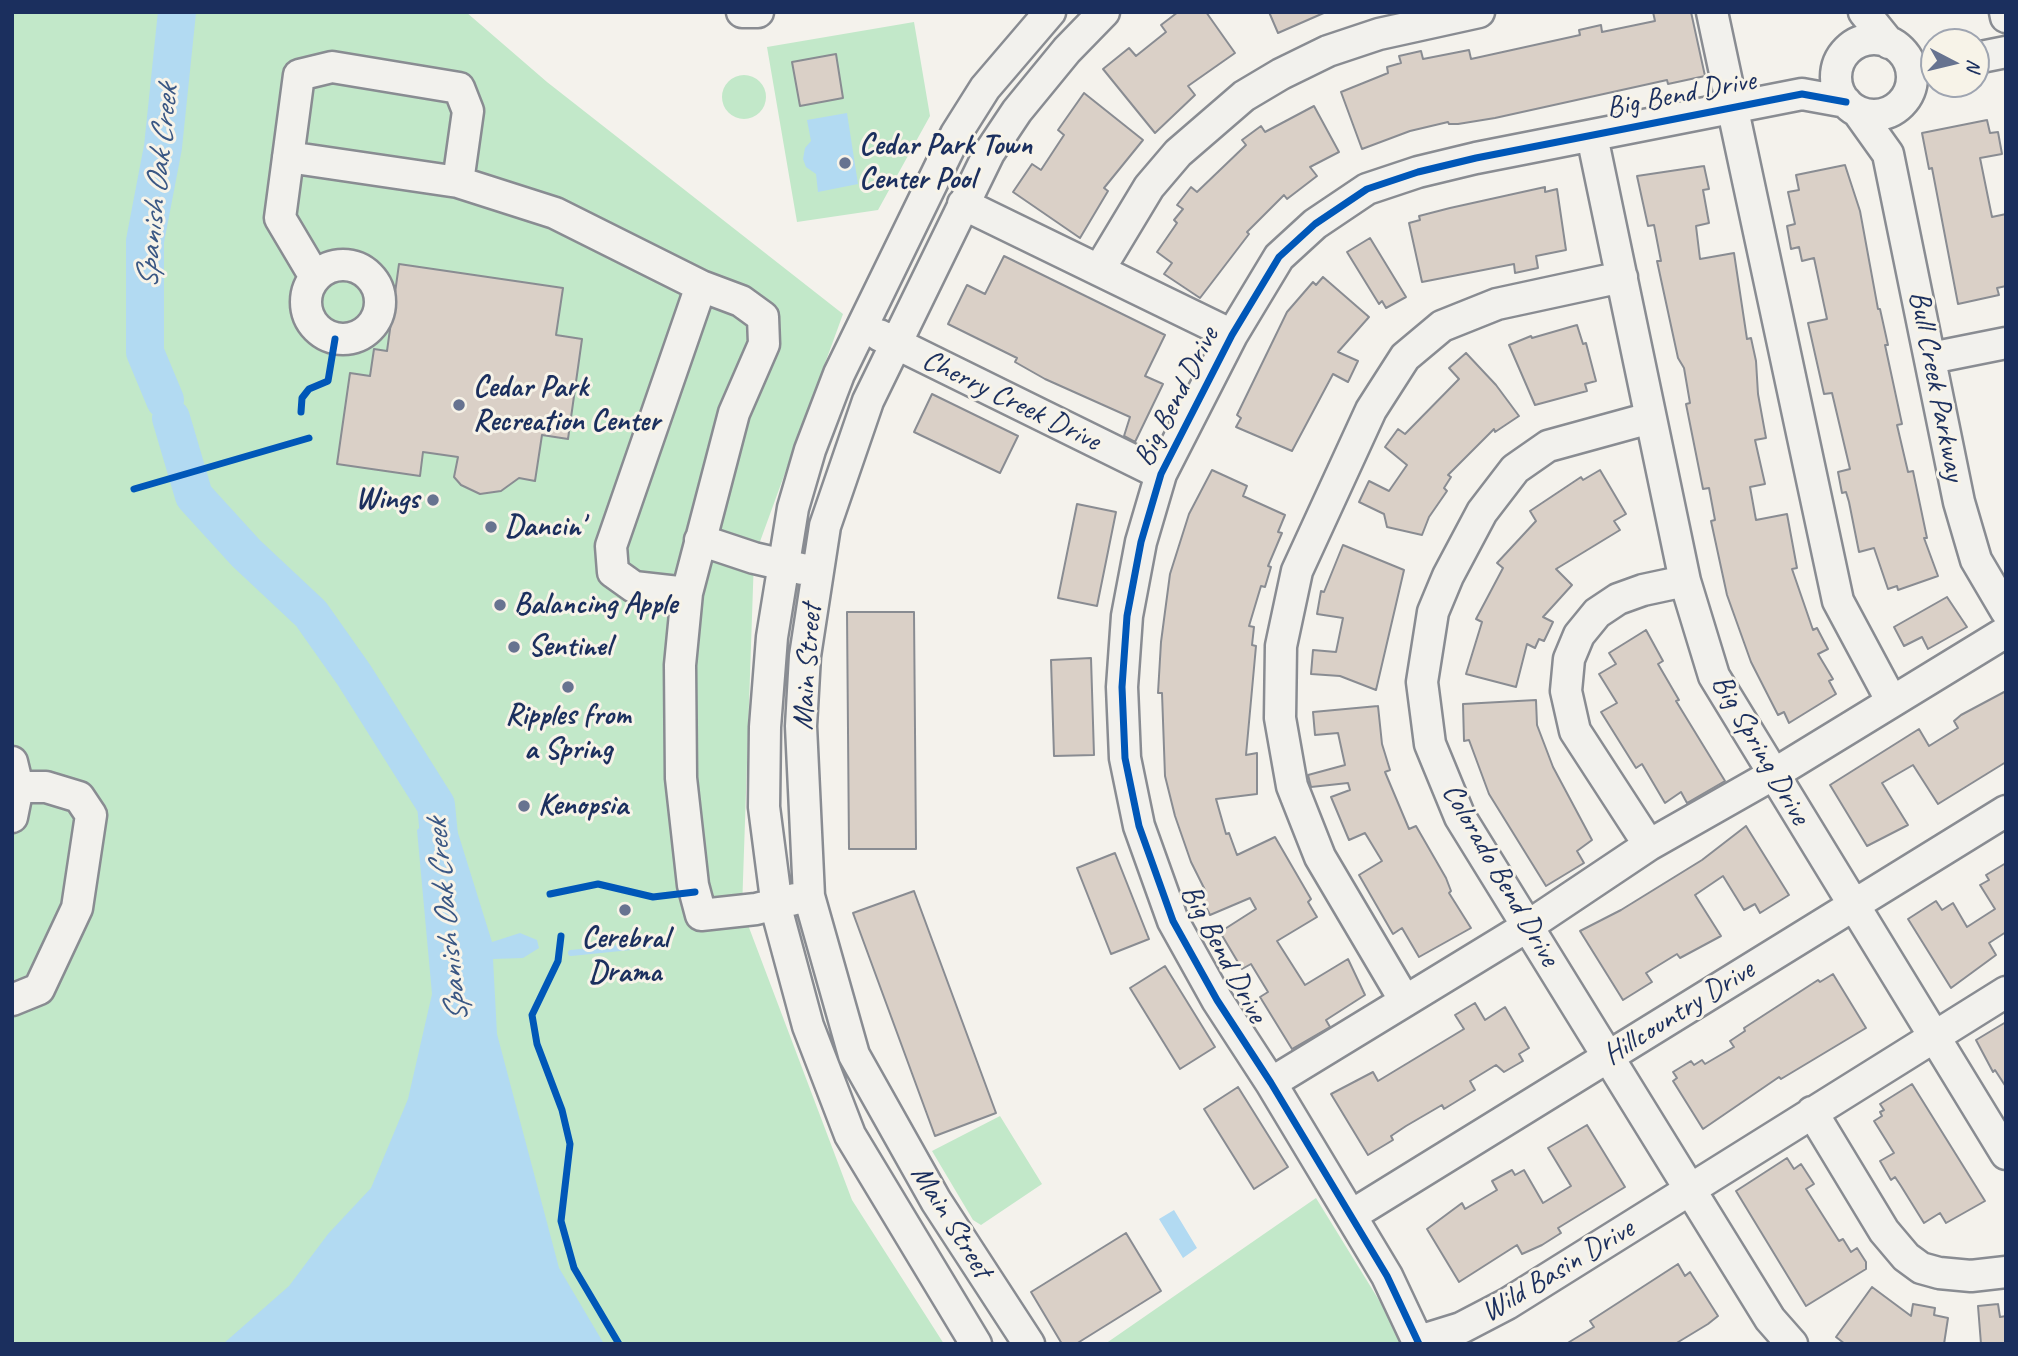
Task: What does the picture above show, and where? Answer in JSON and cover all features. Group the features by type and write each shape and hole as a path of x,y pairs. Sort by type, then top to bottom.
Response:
{"street":[{"path":"742,12 758,12"},
{"name":"Main Street","path":"1029,1344 936,1200 854,1055 809,896 801,726 805,656 816,573 841,473 868,401 963,204 1017,111 1067,50 1104,12"},
{"path":"1099,270 1149,187 1178,153 1244,96 1328,51 1379,34 1479,12"},
{"path":"1713,12 1838,601 1891,700"},
{"path":"1856,12 1837,84 1852,107 1882,114 1920,86"},
{"path":"1864,12 1896,47 1912,76 1906,98"},
{"path":"1038,16 1067,50"},
{"name":"Main Street","path":"976,1344 850,1135 808,1026 776,903 764,807 765,727 772,637 793,508 810,450 839,374 956,134 985,88 1038,16"},
{"path":"1844,57 1868,40 1920,55"},
{"name":"Big Bend Drive","path":"1801,94 1844,57"},
{"path":"315,277 280,218 299,75 332,67 460,88 468,111 458,182"},
{"name":"Big Bend Drive","path":"1419,1343 1387,1276 1352,1215 1217,1000 1173,921 1139,826 1125,758 1122,687 1127,617 1141,542 1161,474 1232,335 1279,257 1315,225 1367,189 1441,167 1801,94 1852,107"},
{"name":"Bull Creek Parkway","path":"1888,154 1906,98"},
{"name":"Bull Creek Parkway","path":"1852,107 1888,154 1959,502 1972,549 2006,611"},
{"name":"Big Spring Drive","path":"1592,136 1685,581 1714,676 1852,906 2006,1154"},
{"path":"288,157 458,182 555,213 701,286 741,301 762,317 764,344 734,412 687,593 680,665 681,778 693,885 701,915 756,909 809,896"},
{"path":"963,204 1232,335"},
{"path":"1405,1001 1320,857 1292,786 1280,718 1281,646 1297,571 1371,410 1405,357 1442,326 1497,303 1622,276"},
{"path":"687,593 634,587 613,572 611,546 701,286"},
{"name":"Cherry Creek Drive","path":"862,326 1161,474"},
{"path":"1931,358 2006,343"},
{"name":"Colorado Bend Drive","path":"1650,418 1565,439 1548,446 1516,469 1482,512 1453,565 1433,612 1422,682 1430,744 1460,817 1770,1319 1792,1344"},
{"path":"700,540 816,573"},
{"path":"1649,845 1575,731 1566,691 1569,659 1580,635 1597,613 1618,599 1643,590 1685,581"},
{"path":"1271,1083 1528,926 1649,845 1774,774 2006,632"},
{"path":"12,817 15,775 79,797 91,815 77,908 39,989 12,1000"},
{"name":"Hillcountry Drive","path":"1352,1215 2006,811"},
{"name":"Wild Basin Drive","path":"1419,1343 1461,1328 1507,1304 2006,992"},
{"path":"1812,1112 1884,1231 1906,1257 1921,1268 1939,1273 1971,1276 2006,1272"},
{"path":"944,1293 981,1273"}],"green space":[{"path":"12,12 466,12 547,82 843,314 754,558 742,909 852,1200 944,1344 12,1344"},
{"name":"Cedar Park Town Center Pool","path":"914,22 930,116 878,210 797,222 767,47"},
{"path":"744,75 753,76 760,81 765,88 765,106 760,113 753,118 744,119 735,118 728,113 723,106 722,97 723,88 728,81 735,76"},
{"path":"1000,1116 1042,1184 981,1225 973,1220 932,1151"},
{"path":"1316,1198 1406,1344 1105,1344"}],"water":[{"path":"847,113 858,184 818,192 816,174 806,167 803,159 805,148 811,141 807,120"},
{"path":"436,805 453,817 492,942 520,933 537,940 539,948 523,958 493,959 497,1034 559,1268 604,1344 223,1344 289,1286 328,1234 371,1188 408,1099 432,994 417,830 431,817"},
{"path":"1174,1210 1197,1248 1183,1258 1159,1219"}],"building":[{"path":"1178,12 1206,12 1235,53 1188,86 1195,95 1155,133 1103,69 1129,48 1136,56 1166,32 1161,25"},
{"path":"1269,12 1326,12 1278,33"},
{"path":"1653,12 1691,12 1705,76 1668,84 1667,80 1495,118 1458,124 1448,122 1410,131 1362,149 1341,92 1388,73 1387,67 1401,63 1399,56 1421,51 1423,59 1469,50 1471,59 1580,35 1579,30 1601,25 1602,32 1655,21"},
{"path":"836,54 843,98 800,106 792,62"},
{"path":"1084,93 1143,140 1104,188 1108,191 1080,238 1013,192 1032,164 1041,170 1064,135 1058,130"},
{"path":"1314,106 1339,152 1310,167 1317,176 1287,199 1284,195 1247,232 1249,234 1200,298 1164,274 1172,263 1157,252 1177,223 1174,220 1183,209 1177,205 1191,187 1197,192 1246,145 1242,140 1261,126 1265,132"},
{"path":"1987,120 1990,133 1998,132 2002,154 1980,158 1992,217 2006,214 2006,286 1997,288 1999,295 1958,304 1932,168 1929,169 1922,133"},
{"path":"1845,165 1860,211 1878,309 1888,345 1885,345 1902,424 1897,425 1908,472 1913,471 1927,538 1924,538 1938,576 1898,590 1897,586 1888,589 1874,548 1859,552 1849,502 1846,492 1842,493 1838,472 1850,469 1832,393 1824,394 1808,323 1827,319 1814,258 1802,261 1799,247 1791,249 1787,226 1795,224 1788,192 1799,190 1796,175"},
{"path":"1704,166 1709,189 1703,190 1709,223 1696,226 1700,259 1734,253 1747,339 1751,338 1756,361 1758,394 1766,438 1755,440 1765,484 1750,487 1756,520 1787,514 1797,568 1792,569 1813,630 1817,628 1828,649 1818,654 1833,679 1829,681 1836,694 1789,723 1784,712 1778,715 1751,662 1727,595 1711,521 1715,520 1709,488 1703,489 1686,404 1690,403 1684,368 1678,358 1657,261 1661,261 1654,225 1648,226 1637,176"},
{"path":"1545,187 1545,192 1557,189 1566,250 1536,256 1538,268 1515,273 1514,264 1422,282 1409,223 1420,220 1419,216"},
{"path":"1370,238 1406,297 1386,308 1382,301 1379,304 1347,252"},
{"path":"1004,256 1165,335 1145,376 1163,384 1135,442 1124,436 1130,417 1045,379 1015,362 1017,358 948,324 967,285 985,294"},
{"name":"Cedar Park Recreation Center","path":"399,264 563,288 556,335 582,339 568,439 542,435 535,481 519,478 501,491 480,494 461,485 454,477 458,457 423,452 420,476 337,464 350,373 370,376 374,349 387,351"},
{"path":"1323,277 1369,317 1338,352 1358,361 1348,382 1333,374 1292,451 1236,427 1241,418 1237,415 1287,312 1313,282 1316,285"},
{"path":"1577,325 1583,344 1586,343 1596,381 1585,384 1587,391 1535,405 1509,345 1531,336 1532,338"},
{"path":"1466,353 1496,385 1519,416 1495,432 1494,429 1448,475 1451,477 1444,488 1447,491 1429,517 1422,535 1387,527 1384,514 1359,502 1369,481 1389,491 1407,465 1385,447 1398,429 1405,434 1459,379 1449,368"},
{"path":"932,394 1018,436 1000,473 914,432"},
{"path":"1212,470 1247,486 1243,496 1285,515 1278,532 1282,533 1268,566 1271,567 1265,587 1261,586 1249,626 1254,627 1252,645 1256,646 1246,755 1257,753 1257,794 1216,799 1226,834 1229,833 1237,855 1275,837 1311,899 1308,902 1317,917 1277,941 1305,985 1348,959 1365,995 1326,1020 1330,1027 1292,1049 1260,997 1268,992 1251,964 1242,969 1220,932 1256,909 1250,898 1210,915 1200,895 1206,892 1191,862 1165,776 1162,693 1158,693 1161,642 1170,574 1189,514"},
{"path":"1600,470 1626,514 1614,521 1620,530 1556,569 1572,585 1543,617 1553,622 1544,641 1539,639 1535,648 1527,644 1516,687 1466,674 1482,622 1476,619 1503,568 1497,563 1536,521 1530,511 1581,477 1583,480"},
{"path":"1077,504 1116,512 1097,606 1058,598"},
{"path":"1343,545 1404,570 1376,690 1340,676 1311,674 1313,650 1336,652 1343,618 1317,614 1321,591 1324,592"},
{"path":"1947,597 1967,627 1928,649 1922,637 1904,646 1894,627"},
{"path":"847,612 914,612 916,849 849,849"},
{"path":"1646,630 1663,661 1658,664 1679,700 1676,701 1725,781 1687,803 1681,792 1665,803 1642,764 1636,768 1601,712 1617,703 1599,674 1616,664 1609,653"},
{"path":"1091,658 1094,755 1054,756 1051,660"},
{"path":"2006,691 2006,762 1938,804 1913,765 1882,783 1908,825 1867,846 1830,785 1919,729 1929,746 1958,728 1954,721 1961,715"},
{"path":"1536,700 1537,725 1553,767 1592,840 1577,851 1584,863 1546,886 1489,794 1469,740 1464,741 1463,704"},
{"path":"1378,706 1382,744 1390,770 1385,772 1409,829 1416,826 1446,878 1451,891 1449,893 1471,928 1419,957 1402,928 1393,934 1359,875 1382,861 1365,833 1349,840 1331,797 1350,790 1348,783 1311,787 1308,775 1345,765 1338,733 1315,735 1313,712"},
{"path":"1746,826 1789,895 1760,913 1755,904 1744,910 1723,876 1695,895 1721,936 1680,958 1677,954 1646,973 1652,982 1623,1000 1580,931 1621,910 1702,860"},
{"path":"1115,853 1149,939 1111,954 1077,868"},
{"path":"2006,863 2006,932 1989,943 1996,955 1951,988 1908,919 1936,901 1942,910 1953,903 1967,927 1995,909 1980,885 1989,880 1986,875"},
{"path":"914,891 996,1113 935,1136 853,913"},
{"path":"1165,966 1215,1047 1180,1069 1130,988"},
{"path":"1833,974 1866,1028 1781,1079 1779,1077 1703,1129 1673,1081 1677,1078 1673,1072 1691,1061 1694,1065 1702,1060 1705,1064 1734,1047 1730,1041 1745,1031 1744,1028 1818,980 1820,982"},
{"path":"1475,1003 1485,1020 1505,1007 1529,1048 1519,1054 1523,1061 1504,1072 1496,1065 1470,1081 1475,1090 1444,1109 1442,1105 1406,1126 1391,1136 1393,1140 1368,1155 1331,1094 1373,1072 1378,1081 1464,1029 1455,1015"},
{"path":"2006,1022 2006,1087 1995,1070 1993,1072 1976,1040"},
{"path":"1912,1084 1985,1201 1946,1223 1940,1213 1924,1223 1895,1177 1891,1180 1880,1161 1894,1153 1874,1121 1882,1116 1880,1112 1884,1110 1880,1104"},
{"path":"1238,1087 1288,1167 1254,1189 1204,1109"},
{"path":"1587,1125 1625,1187 1558,1228 1561,1233 1542,1245 1522,1254 1517,1245 1459,1282 1427,1229 1462,1203 1465,1209 1497,1190 1492,1181 1512,1170 1515,1175 1524,1170 1543,1203 1571,1186 1548,1148"},
{"path":"1787,1158 1794,1169 1801,1164 1814,1184 1806,1189 1839,1241 1843,1239 1851,1252 1857,1248 1866,1262 1866,1269 1806,1306 1736,1191"},
{"path":"1126,1233 1161,1291 1076,1344 1062,1344 1031,1292"},
{"path":"1678,1264 1685,1276 1690,1272 1718,1316 1708,1324 1675,1344 1566,1344 1594,1327 1590,1321"},
{"path":"1872,1287 1911,1316 1913,1304 1935,1308 1934,1315 1948,1318 1944,1344 1845,1344 1836,1337"},
{"path":"1998,1304 2000,1317 2006,1316 2006,1344 1981,1344 1978,1306"}],"waterway":[{"name":"Spanish Oak Creek","path":"165,400 145,352 145,241 163,147 177,12"},
{"name":"Spanish Oak Creek","path":"171,418 194,496 246,553 311,614 354,675 436,805 441,856"},
{"path":"571,953 660,944"}],"cycle path":[{"path":"1419,1344 1387,1276 1271,1083 1217,1000 1173,921 1139,826 1125,758 1122,687 1127,616 1141,542 1161,474 1232,335 1279,257 1315,224 1367,189 1418,172 1476,158 1802,94 1846,102"},
{"path":"301,412 302,398 309,389 328,381 335,339"},
{"path":"134,489 309,438"},
{"path":"550,894 598,884 653,897 695,892"},
{"path":"561,936 558,961 532,1015 537,1044 562,1110 570,1144 561,1221 574,1268 619,1344"}],"place":[{"name":"Cedar Park Town Center Pool","path":"845,163"},
{"name":"Cedar Park Recreation Center","path":"459,405"},
{"name":"Wings","path":"433,500"},
{"name":"Dancin'","path":"491,527"},
{"name":"Balancing Apple","path":"500,605"},
{"name":"Sentinel","path":"514,647"},
{"name":"Ripples from a Spring","path":"568,687"},
{"name":"Kenopsia","path":"524,806"},
{"name":"Cerebral Drama","path":"625,910"}]}
